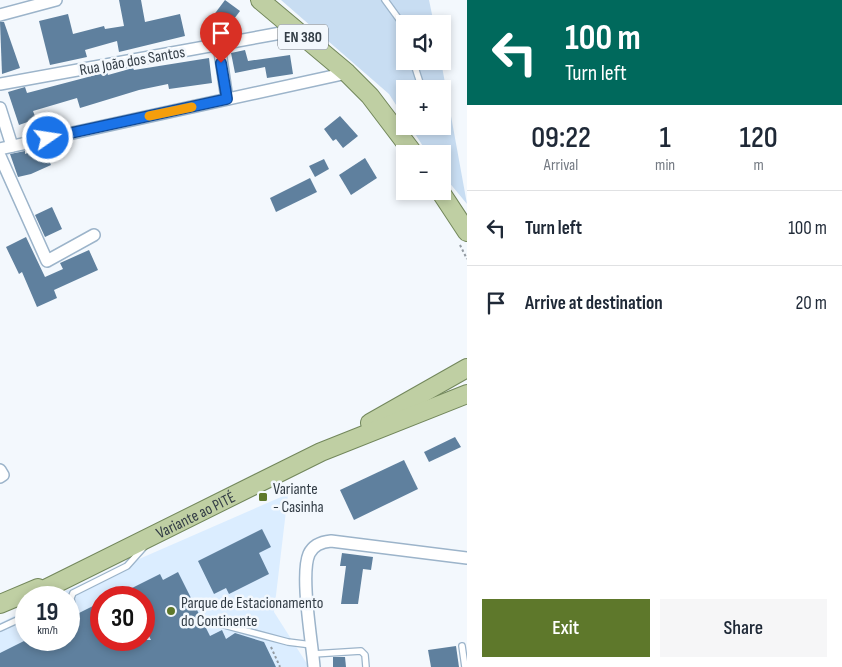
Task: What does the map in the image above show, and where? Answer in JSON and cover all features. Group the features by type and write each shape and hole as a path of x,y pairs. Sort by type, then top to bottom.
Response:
{"main road":[{"name":"EN 380","path":"260,0 347,73 375,102 407,145"},
{"path":"446,200 467,232"},
{"name":"Variante ao PITÉ","path":"49,586 321,452 467,368"},
{"name":"Variante ao PITÉ","path":"321,452 467,394"},
{"name":"Variante ao PITÉ","path":"0,604 68,576"},
{"name":"Variante ao PITÉ","path":"0,612 15,604"}],"street":[{"path":"0,14 56,0"},
{"name":"Rua João dos Santos","path":"0,84 219,45 294,29"},
{"path":"219,45 227,99"},
{"path":"0,108 6,148 347,73"},
{"path":"0,156 47,261 94,235"},
{"path":"314,667 306,573 307,561 314,546 331,541 467,558"}],"lane":[{"path":"385,0 396,15"},
{"path":"80,590 128,566 156,532"},
{"path":"0,628 15,621"},
{"path":"220,624 312,650 361,652 365,655 366,667"},
{"path":"462,646 465,667"}],"path":[{"path":"467,247 462,250 467,259"},
{"path":"266,636 280,667"}],"shaded area":[{"path":"281,0 429,0 432,15 396,15 396,70 443,70 444,80 396,80 396,105 389,94"},
{"path":"451,116 467,204 451,185 451,145 422,145 416,135 451,135"},
{"path":"288,494 274,612 309,667 0,667 0,623 15,616 15,651 80,651 80,586 77,586"}],"building":[{"path":"119,0 141,0 145,22 180,14 185,36 119,52 117,41 85,50 87,57 50,65 39,21 68,14 73,34 104,26 105,29 124,26"},
{"path":"225,0 240,11 222,35 207,24"},
{"path":"0,22 4,22 20,68 2,74"},
{"path":"245,50 248,61 290,55 293,74 267,78 265,67 235,73 231,53"},
{"path":"209,58 212,83 169,89 168,84 139,90 80,108 77,98 33,111 36,119 19,125 8,92 25,87 27,93 107,72 108,75 133,68 134,70"},
{"path":"340,116 358,136 343,148 336,139 333,141 324,129"},
{"path":"43,147 51,165 31,174 18,177 10,154 25,151 25,154"},
{"path":"365,158 377,178 351,195 339,175"},
{"path":"324,159 329,169 315,177 309,166"},
{"path":"310,178 317,192 276,212 270,198"},
{"path":"52,207 62,229 45,237 35,215"},
{"path":"26,237 45,277 63,269 60,263 89,250 98,270 54,290 57,298 37,307 22,272 19,274 6,247"},
{"path":"455,437 461,447 429,462 424,452"},
{"path":"404,460 418,489 354,520 340,490"},
{"path":"262,529 271,547 259,553 269,574 229,594 226,588 214,594 198,561"},
{"path":"342,553 373,557 371,570 363,569 358,604 341,604 346,566 340,566"},
{"path":"178,572 210,636 222,630 226,639 235,633 264,642 276,667 0,667 0,653 15,646 15,651 80,651 80,612 90,608 90,651 155,651 155,586 136,586 160,574 163,580"},
{"path":"456,646 459,667 431,667 428,650"},
{"path":"333,657 345,657 346,667 333,667"}],"slow traffic":[{"path":"149,116 192,107"}],"place":[{"name":"Variante - Casinha","path":"263,497"},
{"name":"Parque de Estacionamento do Continente","path":"171,611"}],"route":[{"path":"48,138 227,99 221,63"}]}
